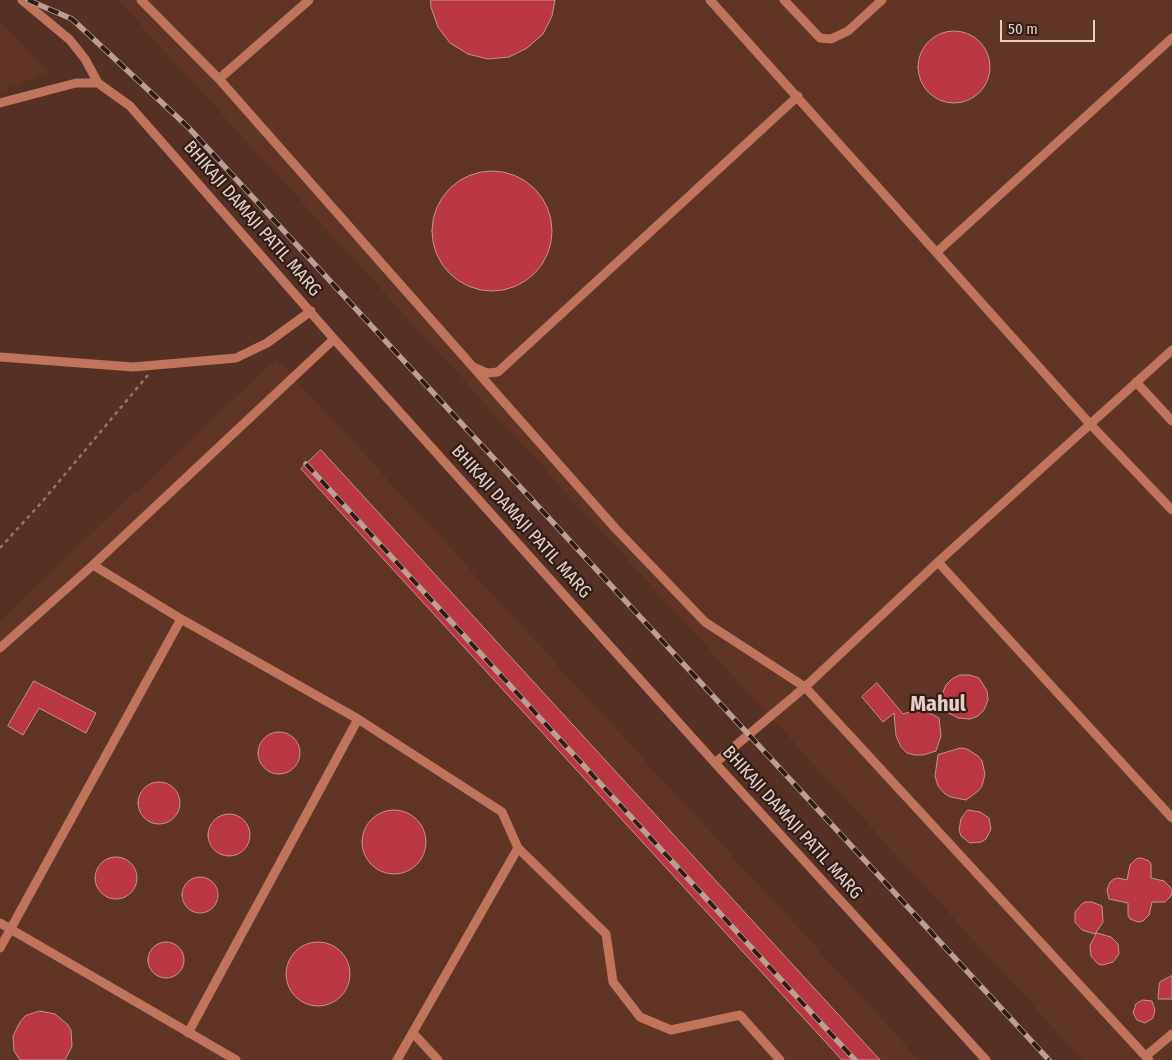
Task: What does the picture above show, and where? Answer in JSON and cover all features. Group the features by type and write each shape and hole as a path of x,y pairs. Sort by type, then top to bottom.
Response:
{"street":[{"path":"0,103 76,83 98,83 85,58 70,40 22,0"},
{"path":"141,0 219,80 615,528 705,622 805,687 1148,1058 1172,1034"},
{"path":"219,80 310,0"},
{"path":"710,0 1090,424 1172,510"},
{"path":"784,0 820,38 831,39 848,31 882,0"},
{"path":"937,252 1172,38"},
{"name":"BHIKAJI DAMAJI PATIL MARG","path":"98,83 130,106 334,339 715,763 986,1060"},
{"path":"473,367 487,373 498,372 798,96"},
{"path":"0,357 133,367 236,358 267,343 311,311"},
{"path":"0,648 93,565 334,339"},
{"path":"715,763 805,687 938,562 1172,350"},
{"path":"1136,382 1172,421"},
{"path":"938,562 1172,818"},
{"path":"93,565 181,619 358,719 502,812 518,848 606,934 614,982 640,1018 671,1030 740,1015 780,1060"},
{"path":"0,948 181,619"},
{"path":"188,1033 358,719"},
{"path":"397,1060 518,848"},
{"path":"0,923 236,1060"},
{"path":"413,1033 438,1060"}],"path":[{"path":"0,548 41,503 157,364"}],"shaded area":[{"path":"118,0 1172,0 1172,1060 1083,1060"},
{"path":"0,20 47,72 0,92"},
{"path":"277,359 919,1060 0,1060 0,620"}],"building":[{"path":"431,0 555,0 552,16 543,34 527,48 509,57 488,59 468,54 450,43 438,27 431,7"},
{"path":"954,31 974,37 984,47 990,67 984,87 974,97 954,103 934,97 924,87 918,67 924,47 934,37"},
{"path":"492,171 515,175 535,188 548,208 552,231 548,254 535,274 515,287 492,291 469,287 449,274 436,254 432,231 436,208 449,188 469,175"},
{"path":"321,450 880,1060 842,1060 301,469"},
{"path":"960,675 970,675 979,678 987,691 988,700 984,710 978,716 970,719 958,718 945,711 943,692 946,685 952,679"},
{"path":"34,681 96,713 86,733 39,708 23,735 8,726"},
{"path":"877,683 903,714 923,710 939,718 941,736 936,751 915,755 907,753 901,747 896,736 894,713 883,722 862,697"},
{"path":"283,732 291,735 297,741 300,753 297,765 291,771 275,774 267,771 261,765 258,749 261,741 267,735"},
{"path":"961,748 967,749 978,756 982,761 985,774 982,786 966,800 945,794 938,786 935,776 938,755"},
{"path":"155,782 163,782 174,788 180,803 174,818 163,824 155,824 144,818 138,807 138,799 144,788"},
{"path":"388,810 400,810 417,819 424,830 426,842 424,854 417,865 400,874 388,874 376,869 367,860 362,848 362,836 367,824 376,815"},
{"path":"968,810 980,812 989,818 991,829 986,839 981,842 970,843 961,836 959,830 961,819"},
{"path":"229,814 244,820 250,835 244,850 229,856 214,850 208,835 214,820"},
{"path":"116,857 131,863 137,878 131,893 116,899 101,893 95,878 101,863"},
{"path":"1141,858 1149,861 1151,864 1151,878 1164,881 1172,891 1171,896 1165,902 1152,902 1149,915 1143,921 1138,922 1130,919 1128,903 1109,899 1107,890 1110,882 1114,879 1127,880 1130,865 1136,859"},
{"path":"200,877 212,883 218,895 212,907 200,913 188,907 182,895 188,883"},
{"path":"1086,902 1102,906 1103,922 1095,934 1082,930 1075,922 1075,912"},
{"path":"1097,933 1111,937 1118,944 1119,954 1113,962 1103,965 1098,964 1091,956 1090,946"},
{"path":"166,942 179,947 184,960 179,973 166,978 153,973 148,960 153,947"},
{"path":"312,942 324,942 341,951 348,962 350,974 348,986 341,997 324,1006 312,1006 300,1001 291,992 286,980 286,968 291,956 300,947"},
{"path":"1172,976 1172,999 1158,999 1160,982"},
{"path":"1143,1000 1152,1001 1155,1010 1153,1018 1145,1023 1137,1020 1133,1013 1136,1004"},
{"path":"40,1011 55,1014 71,1030 72,1046 65,1060 20,1060 14,1051 13,1036 20,1022 25,1016"}],"railway":[{"path":"28,0 72,19 188,127 1049,1060"},
{"path":"306,464 855,1060"}],"district":[{"name":"Mahul","path":"938,705"}]}
